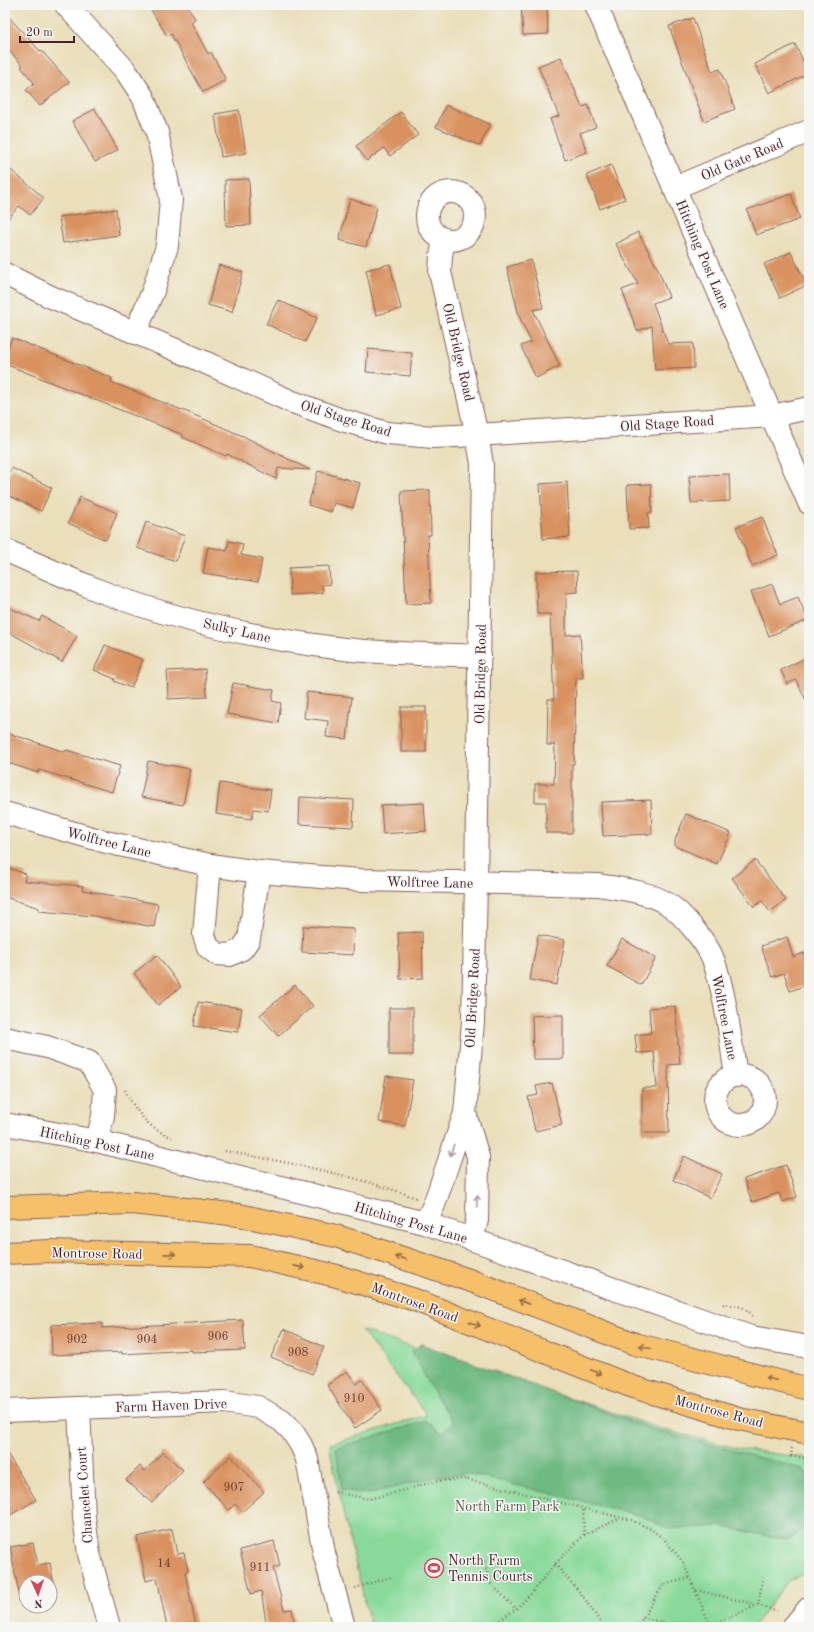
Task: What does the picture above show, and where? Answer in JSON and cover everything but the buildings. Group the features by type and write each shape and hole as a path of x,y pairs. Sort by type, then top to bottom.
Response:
{"main road":[{"path":"5,1207 133,1204 239,1215 336,1236 469,1280 635,1344 809,1389"},
{"name":"Montrose Road","path":"5,1253 50,1252 250,1256 337,1276 415,1300 633,1386 740,1419 809,1433"}],"street":[{"path":"66,5 125,70 143,97 157,132 165,169 171,199 167,246 153,291 135,333"},
{"name":"Hitching Post Lane","path":"596,5 809,503"},
{"name":"Old Gate Road","path":"674,188 809,131"},
{"name":"Old Bridge Road","path":"425,1223 434,1205 465,1113 473,1022 476,883 482,464 477,435 440,272 444,239"},
{"name":"Old Stage Road","path":"5,274 49,296 290,401 342,420 387,433 433,437 477,435 772,416 809,408"},
{"name":"Sulky Lane","path":"5,550 101,591 159,610 222,628 261,636 345,649 391,653 480,656"},
{"name":"Wolftree Lane","path":"5,813 106,842 210,865 259,872 359,880 599,885 635,891 667,903 691,925 713,957 723,995 736,1076"},
{"path":"210,865 204,935 208,947 217,954 230,955 242,949 249,939 259,872"},
{"path":"5,1038 48,1047 89,1062 105,1090 103,1116 96,1141"},
{"name":"Old Bridge Road","path":"465,1113 478,1157 477,1220 472,1239"},
{"name":"Hitching Post Lane","path":"5,1124 96,1141 425,1223 751,1337 809,1347"},
{"name":"Farm Haven Drive","path":"5,1411 224,1402 258,1407 282,1422 292,1431 301,1445 307,1459 324,1553 344,1627"},
{"name":"Chancelet Court","path":"79,1408 84,1517 89,1554 109,1627"},
{"path":"793,1627 809,1608"}],"path":[{"path":"125,1089 134,1107 146,1122 167,1136 173,1138"},
{"path":"220,1150 289,1163 357,1179 404,1194"},
{"path":"791,1454 791,1456 808,1459"},
{"path":"335,1492 369,1499 438,1481 465,1479 631,1520 651,1529 665,1540 683,1562 711,1626"},
{"path":"583,1508 584,1535"},
{"path":"490,1627 516,1609 540,1584 555,1564 584,1535 621,1518"},
{"path":"478,1558 483,1558 490,1583 516,1609"},
{"path":"555,1564 582,1594 603,1626 638,1626 662,1586 690,1578"},
{"path":"355,1588 390,1577"},
{"path":"758,1605 763,1578"},
{"path":"695,1590 777,1611"},
{"path":"706,1627 758,1605"},
{"path":"643,1617 668,1624"}],"green space":[{"name":"North Farm Park","path":"361,1330 661,1429 740,1449 809,1458 809,1570 788,1581 753,1627 371,1627 345,1521 330,1444 427,1415"},
{"path":"421,1344 657,1431 803,1469 809,1477 809,1526 789,1540 719,1526 668,1529 642,1516 467,1473 435,1477 368,1494 342,1490 336,1448 426,1421 443,1433 453,1422 429,1384 412,1351"}],"place":[{"name":"North Farm Tennis Courts","path":"434,1568"}]}
